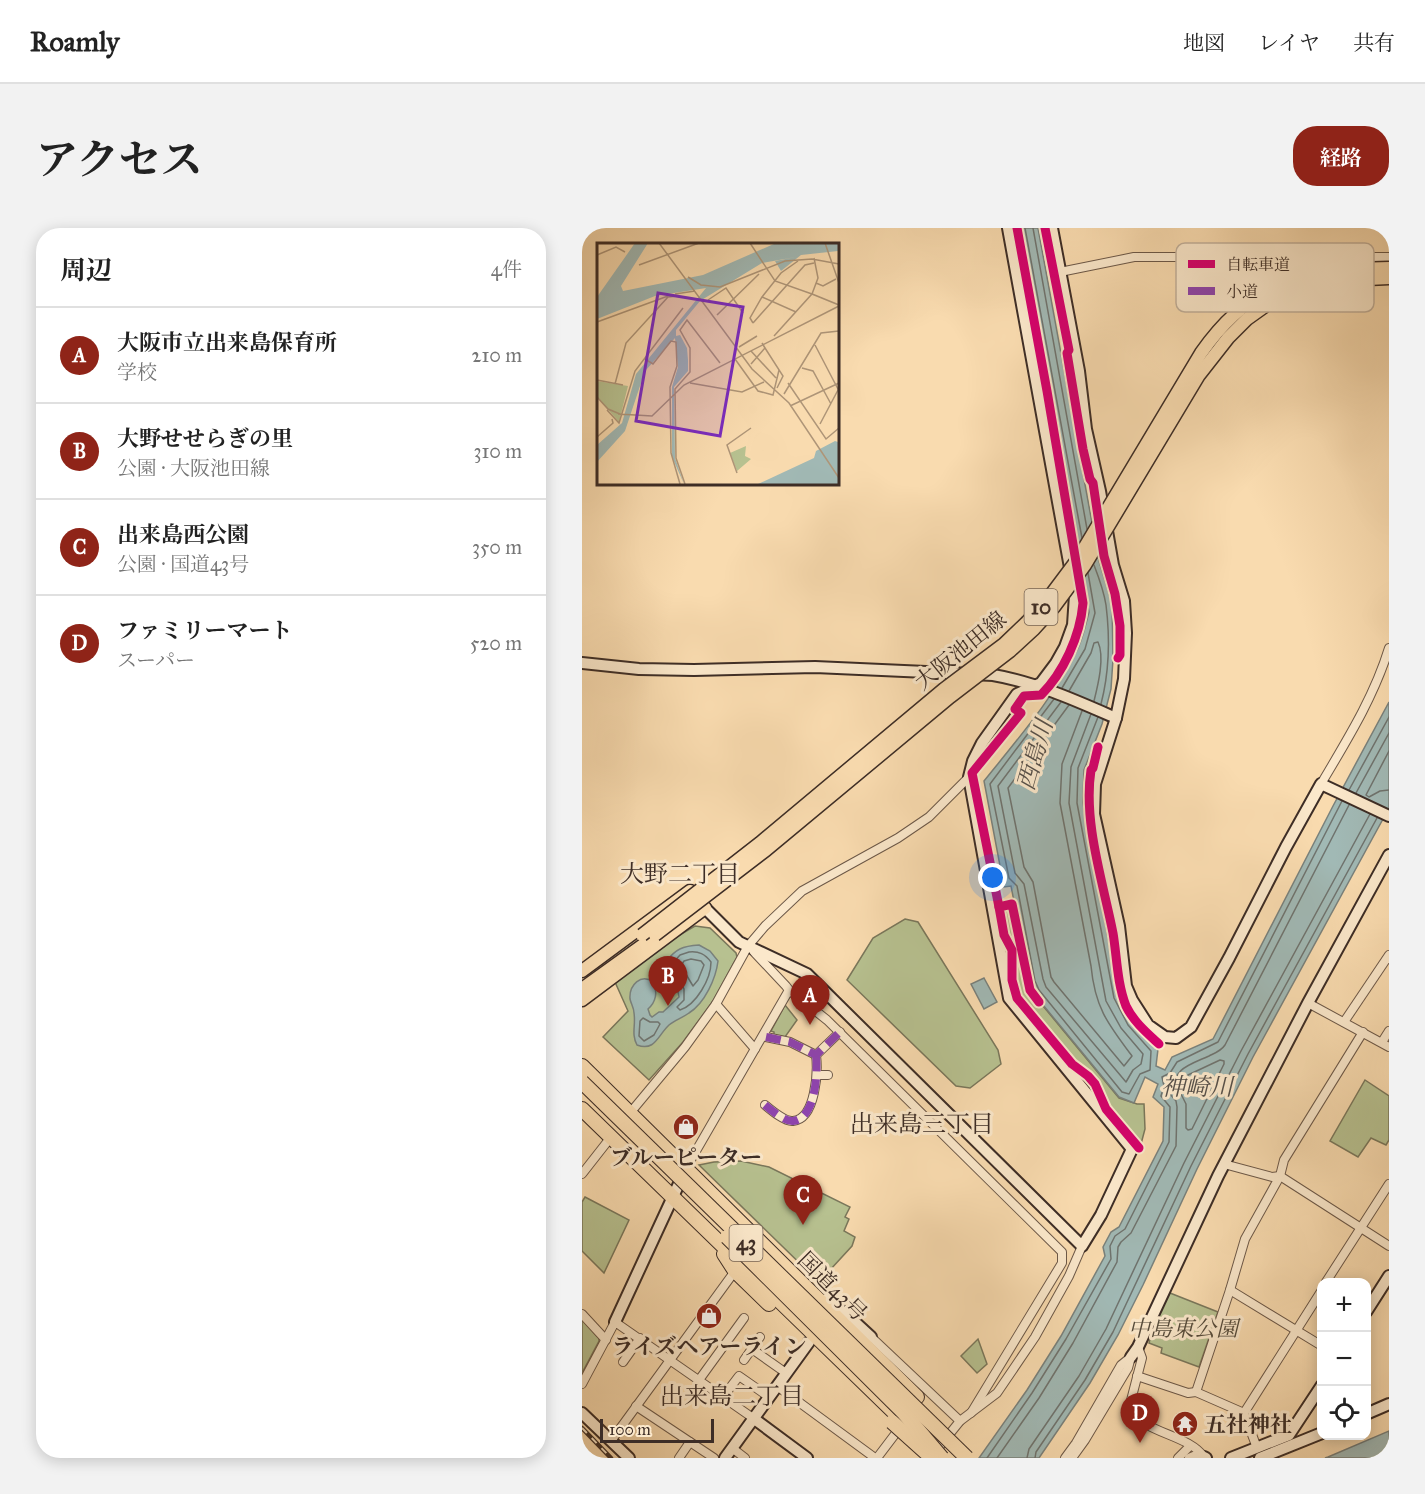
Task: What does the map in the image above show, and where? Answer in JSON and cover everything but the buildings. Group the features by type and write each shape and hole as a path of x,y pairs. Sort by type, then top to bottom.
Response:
{"highway":[{"name":"国道43号","path":"582,1066 979,1458"},
{"name":"国道43号","path":"582,1082 967,1458"},
{"name":"国道43号","path":"582,1095 846,1354 922,1432 942,1458"},
{"name":"国道43号","path":"582,1109 674,1198 896,1422 942,1458"},
{"path":"709,1233 735,1270 931,1458"}],"main road":[{"name":"大阪池田線","path":"1374,269 1389,268"},
{"name":"大阪池田線","path":"1374,279 1389,278"},
{"name":"大阪池田線","path":"582,988 944,689 1004,644 1027,622 1077,560 1202,353 1218,330 1236,312"},
{"name":"大阪池田線","path":"582,978 644,938 766,850 950,697 1010,651 1034,628 1054,607 1085,565 1199,375 1228,338 1257,312"},
{"path":"582,971 690,891 705,908 582,1000"}],"street":[{"path":"931,1458 960,1421 997,1393 1035,1337 1070,1276 1082,1246 1101,1215 1132,1149 1009,998 969,777 972,760 982,743 1017,693 1041,683 1065,647 1073,625 1075,595 1008,228"},
{"path":"1052,228 1079,371 1086,429 1113,565 1124,601 1126,633 1124,679 1095,784 1094,814 1119,926 1126,986 1132,1000 1148,1024 1165,1037 1176,1038 1191,1027 1286,847 1324,785 1359,720 1381,674 1389,648"},
{"path":"1060,272 1134,257 1176,257"},
{"path":"582,663 639,669 815,668 993,675 1012,678 1113,717"},
{"path":"630,1113 685,1047 716,1004 748,946 765,926 802,891 898,838 929,817 969,777"},
{"path":"1324,785 1389,816"},
{"path":"1065,1458 1121,1365 1138,1347 1224,1164 1389,855"},
{"path":"705,908 739,942 807,974 1082,1246"},
{"path":"748,946 789,990 840,1032 1062,1252 1062,1263 971,1413"},
{"path":"1344,1022 1389,955"},
{"path":"582,1384 615,1322 685,1170 789,990"},
{"path":"1308,1003 1385,1045 1389,1030"},
{"path":"716,1004 755,1049"},
{"path":"765,1105 788,1120 795,1121 800,1118 811,1105 817,1075 816,1055 840,1032"},
{"path":"1196,1392 1245,1239 1280,1176 1284,1160 1364,1032"},
{"path":"766,1037 790,1042 816,1055"},
{"path":"817,1075 828,1075"},
{"path":"582,1174 611,1137"},
{"path":"1224,1164 1272,1177 1280,1176 1389,1246"},
{"path":"1329,1278 1389,1184"},
{"path":"719,1203 740,1217 831,1304 846,1314 960,1421"},
{"path":"611,1441 735,1270"},
{"path":"1371,1304 1389,1276"},
{"path":"1230,1290 1317,1343"},
{"path":"1244,1413 1317,1298"},
{"path":"582,1314 606,1340"},
{"path":"699,1380 744,1318"},
{"path":"615,1322 807,1458"},
{"path":"744,1360 760,1337"},
{"path":"623,1362 640,1338"},
{"path":"725,1458 809,1342"},
{"path":"1138,1347 1142,1358 1129,1408 1135,1418 1190,1446 1200,1452 1203,1458"},
{"path":"752,1349 786,1373"},
{"path":"1072,1458 1128,1368 1131,1357"},
{"path":"723,1397 739,1376 769,1397"},
{"path":"1137,1376 1188,1393 1196,1392 1244,1413 1259,1453"},
{"path":"777,1386 876,1458 896,1422"},
{"path":"1259,1453 1289,1435 1321,1386"},
{"path":"1371,1412 1389,1404"},
{"path":"636,1406 714,1458"},
{"path":"582,1413 629,1458"},
{"path":"1231,1458 1259,1453 1317,1435"},
{"path":"679,1458 690,1442"},
{"path":"1178,1458 1190,1446"},
{"path":"732,1448 745,1458"},
{"path":"1189,1458 1196,1455 1203,1458"}],"green space":[{"path":"1014,903 1029,983 1034,995 1119,1098 1144,1104 1145,1129 1141,1144 1136,1148 1013,996 996,907"},
{"path":"905,919 918,922 998,1050 1001,1064 970,1088 956,1086 847,980 873,938"},
{"path":"695,926 710,928 736,953 737,957 713,1001 683,1042 649,1080 603,1037 628,1011 615,982 671,940"},
{"path":"785,1005 797,1020 785,1037 774,1035 771,1031"},
{"path":"1365,1080 1389,1096 1389,1140 1386,1145 1371,1138 1358,1157 1330,1141"},
{"path":"741,1161 769,1167 850,1207 845,1217 849,1219 844,1231 855,1237 852,1246 819,1282 699,1165"},
{"path":"585,1197 629,1220 604,1273 582,1251 582,1202"},
{"name":"中島東公園","path":"1170,1293 1218,1312 1199,1367 1161,1353 1162,1348 1149,1343 1150,1339 1147,1337"},
{"path":"582,1319 599,1338 599,1341 582,1373"},
{"path":"978,1339 987,1364 977,1373 961,1356"}],"water":[{"path":"1019,228 1038,228 1099,561 1112,603 1111,689 1102,724 1084,770 1083,803 1119,997 1132,1021 1158,1049 1156,1066 1165,1070 1172,1057 1213,1039 1389,702 1389,808 1253,1057 1118,1335 1090,1383 1039,1458 979,1458 1027,1390 1061,1336 1105,1256 1103,1247 1111,1232 1119,1227 1163,1141 1164,1107 1153,1097 1158,1084 1145,1077 1134,1103 1119,1097 1034,994 1011,886 1004,887 984,781 1059,683 1078,648 1089,612"},
{"path":"699,945 710,951 718,961 715,975 705,997 695,1009 669,1025 652,1044 643,1047 637,1045 634,1037 631,989 640,980 653,982 656,993 648,1009 650,1015 652,1017 663,1012 679,997 666,962 680,949"},
{"path":"984,978 997,1002 984,1009 971,984"},
{"path":"1389,1431 1389,1458 1325,1458 1371,1440"}],"railway":[{"path":"582,1428 611,1458"}],"marked path":[{"path":"766,1037 790,1042 816,1055 840,1032"},
{"path":"765,1105 786,1120 793,1121 801,1118 807,1112 814,1093 816,1055"}],"cycle path":[{"path":"999,907 972,773 1021,713 1015,709 1024,696 1041,695 1056,676 1074,641 1083,603 1017,228"},
{"path":"1045,228 1069,350 1067,353 1083,449 1093,483 1104,556 1115,594 1120,626 1120,655 1118,658"},
{"path":"1098,747 1091,770 1089,790 1092,831 1113,933 1121,988 1132,1017 1159,1044"},
{"path":"1039,1002 1030,990 1012,904 999,907 1004,935 1012,950 1012,980 1017,998 1072,1064 1095,1084 1106,1109 1139,1148"}],"place":[{"name":"大野せせらぎの里","path":"668,1006"},
{"name":"大阪市立出来島保育所","path":"810,1025"},
{"name":"ブルーピーター","path":"686,1127"},
{"name":"出来島西公園","path":"803,1225"},
{"name":"ライズヘアーライン","path":"709,1316"},
{"name":"五社神社","path":"1185,1424"},
{"name":"ファミリーマート","path":"1140,1443"}],"district":[{"name":"大野二丁目","path":"680,874"},
{"name":"出来島三丁目","path":"922,1124"},
{"name":"出来島二丁目","path":"732,1396"}],"water label":[{"name":"西島川","path":"1035,755"},
{"name":"神崎川","path":"1197,1087"}]}
